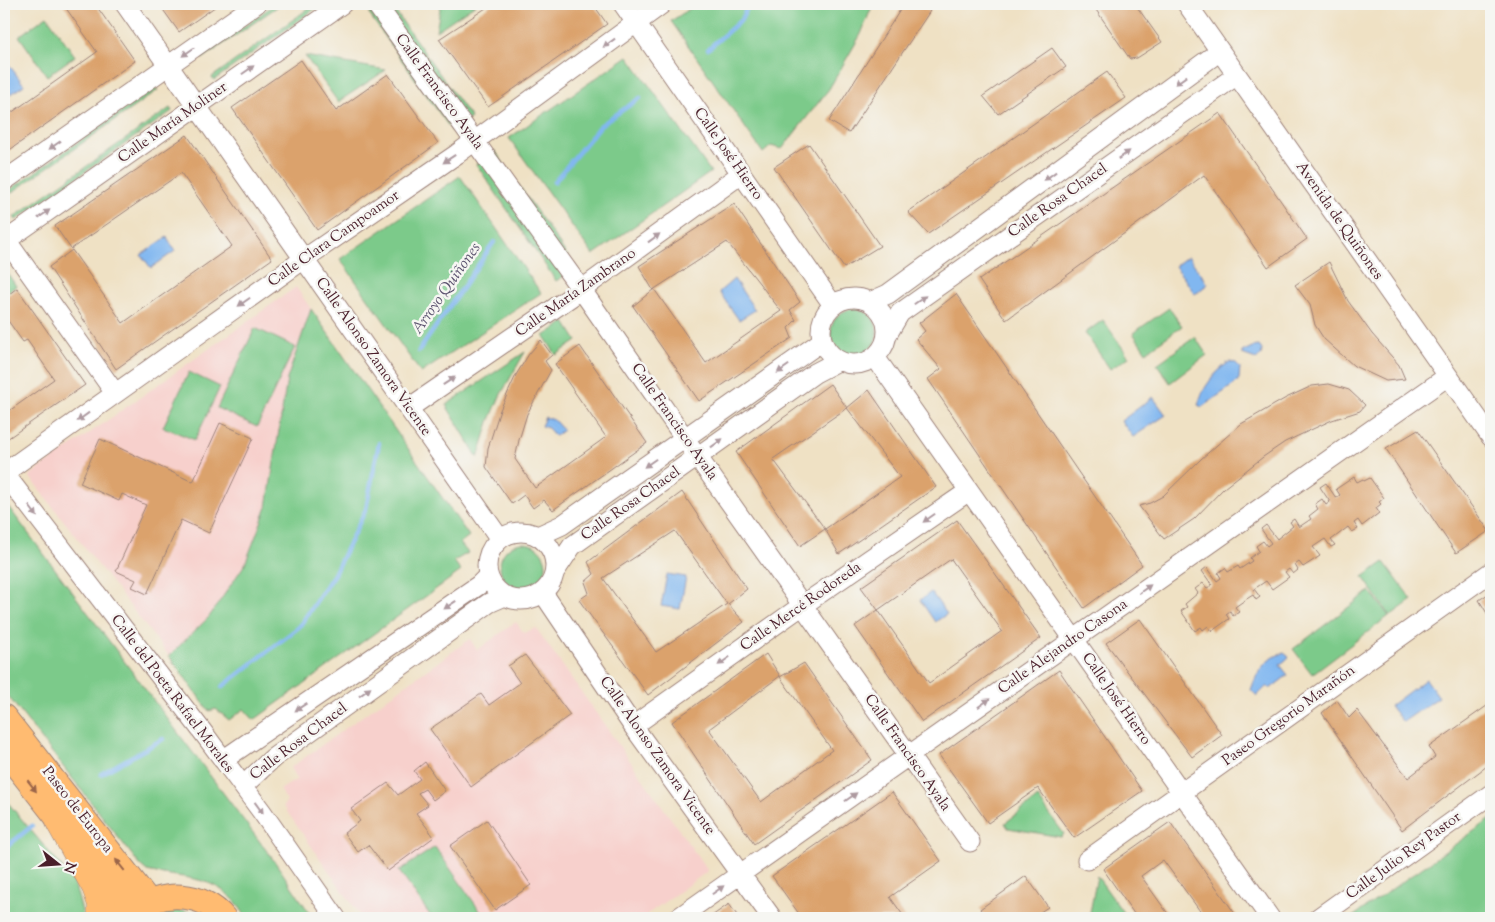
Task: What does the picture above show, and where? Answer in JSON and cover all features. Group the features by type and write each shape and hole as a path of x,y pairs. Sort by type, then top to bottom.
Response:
{"highway":[{"path":"60,822 96,887 102,904 102,918"}],"main road":[{"name":"Paseo de Europa","path":"4,717 150,903"},
{"name":"Paseo de Europa","path":"4,750 126,905 131,918"},
{"path":"131,918 150,903 168,897 186,896 204,902 219,912 224,918"}],"street":[{"name":"Calle Alonso Zamora Vicente","path":"125,4 500,539"},
{"path":"4,181 256,4"},
{"name":"Calle María Moliner","path":"5,240 342,4"},
{"name":"Calle Francisco Ayala","path":"376,4 581,290 970,842"},
{"name":"Calle José Hierro","path":"623,4 833,305"},
{"name":"Calle Clara Campoamor","path":"4,473 474,141 662,4"},
{"name":"Avenida de Quiñones","path":"1187,4 1491,437"},
{"name":"Calle Rosa Chacel","path":"870,302 888,294 1220,51"},
{"name":"Calle Rosa Chacel","path":"887,335 900,313 1237,75"},
{"name":"Calle María Zambrano","path":"408,408 581,290 741,174"},
{"path":"5,240 115,393"},
{"path":"858,298 870,302 880,310 886,322 887,335 883,347 875,358 863,363 850,364 838,361 828,352 822,341 821,327 825,315 833,305 845,299 858,298"},
{"name":"Calle Rosa Chacel","path":"538,536 562,525 822,341"},
{"name":"Calle José Hierro","path":"875,358 1270,918"},
{"name":"Calle Rosa Chacel","path":"556,570 572,546 815,373 838,361"},
{"name":"Calle Alejandro Casona","path":"678,918 1448,376"},
{"name":"Calle del Poeta Rafael Morales","path":"4,473 224,760 336,918"},
{"name":"Calle Mercé Rodoreda","path":"633,726 803,605 969,491"},
{"path":"525,532 538,536 548,544 555,556 556,570 552,583 543,593 531,599 518,600 505,596 494,588 488,576 487,562 491,549 500,539 512,533 525,532"},
{"name":"Paseo Gregorio Marañón","path":"1087,860 1491,572"},
{"name":"Calle Rosa Chacel","path":"224,760 479,585 488,576"},
{"name":"Calle Alonso Zamora Vicente","path":"543,593 633,726 772,918"},
{"name":"Calle Rosa Chacel","path":"243,786 273,758 489,603 505,596"},
{"name":"Calle Julio Rey Pastor","path":"1318,918 1491,794"}],"shaded area":[{"path":"296,287 311,309 287,379 267,507 245,564 209,617 169,656 29,476"},
{"path":"516,622 524,633 536,628 708,871 642,918 362,918 283,806 287,801 280,790 297,779 290,768 470,639 477,650"}],"green space":[{"path":"275,4 281,4 202,59 201,57"},
{"path":"315,4 322,4 214,80 212,77"},
{"path":"384,4 390,4 471,118 452,131 369,14"},
{"path":"441,4 476,4 436,31"},
{"path":"697,4 873,4 861,34 829,89 782,149 771,146 763,153 671,21"},
{"path":"47,16 75,56 47,76 19,36"},
{"path":"305,56 386,70 338,102"},
{"path":"628,56 711,172 593,255 509,138"},
{"path":"155,88 158,90 4,198 4,194"},
{"path":"170,108 172,111 16,220 14,217"},
{"path":"495,151 576,268 556,281 476,164"},
{"path":"460,176 541,293 421,373 340,259"},
{"path":"4,268 16,286 4,295"},
{"path":"1169,308 1182,326 1146,352 1133,333"},
{"path":"311,309 469,536 460,543 468,553 454,561 461,571 254,720 244,709 229,720 216,709 209,711 169,656 209,617 245,564 267,507 287,379"},
{"path":"849,309 859,309 873,319 877,332 873,345 867,351 859,355 849,355 835,345 831,337 831,327 841,313"},
{"path":"1103,320 1129,357 1110,369 1085,333"},
{"path":"565,322 577,341 556,355 544,336"},
{"path":"255,328 295,347 257,427 217,408"},
{"path":"1195,337 1207,355 1170,383 1157,364"},
{"path":"525,352 500,396 489,422 478,458 446,405"},
{"path":"189,372 220,387 195,440 163,427"},
{"path":"4,501 275,862 313,918 247,918 236,902 216,886 194,879 147,871 140,865 4,691"},
{"path":"519,543 527,543 536,547 542,553 546,566 542,579 536,585 527,589 519,589 510,585 504,579 500,570 500,562 504,553 510,547"},
{"path":"1384,562 1412,600 1390,616 1363,577"},
{"path":"1370,591 1389,616 1312,674 1293,649"},
{"path":"4,798 74,882 83,915 91,916 91,918 4,918"},
{"path":"1038,798 1064,834 1061,837 1008,828 1005,823"},
{"path":"1491,819 1491,918 1351,918"},
{"path":"435,847 485,918 432,918 399,871"},
{"path":"1097,876 1127,918 1089,918"},
{"path":"165,910 188,912 200,918 149,918"}],"water":[{"path":"4,58 24,85 11,94 4,85"},
{"path":"167,237 175,251 151,268 141,255"},
{"path":"1188,256 1208,284 1195,294 1175,266"},
{"path":"734,279 755,310 739,320 719,292"},
{"path":"1259,346 1262,350 1261,356 1256,359 1242,354 1242,352 1252,347"},
{"path":"1229,362 1235,363 1240,368 1239,379 1235,384 1202,407 1198,405 1210,381"},
{"path":"1153,397 1166,415 1133,437 1121,421"},
{"path":"545,417 554,420 563,430 555,436 548,428 541,426"},
{"path":"667,574 686,577 680,609 661,606"},
{"path":"931,592 947,614 935,622 920,600"},
{"path":"1284,653 1289,657 1280,665 1288,675 1270,689 1267,686 1257,696 1251,690 1259,672 1272,658"},
{"path":"1426,679 1439,697 1403,722 1390,706"}],"building":[{"path":"63,4 95,4 135,61 4,154 4,118 97,52"},
{"path":"159,4 219,4 179,32"},
{"path":"492,4 593,4 607,24 488,107 439,39"},
{"path":"904,4 917,4 930,11 849,133 829,121"},
{"path":"1092,4 1135,4 1162,42 1137,58 1130,59"},
{"path":"1052,48 1066,67 998,114 983,96"},
{"path":"301,60 336,111 388,74 438,143 317,230 232,108"},
{"path":"1107,72 1126,98 928,234 908,212"},
{"path":"1220,113 1307,239 1268,267 1204,175 1006,320 979,280"},
{"path":"187,135 272,259 116,369 49,267 72,250 123,323 232,246 181,173 71,249 55,226"},
{"path":"809,144 880,246 844,268 774,167"},
{"path":"734,204 800,302 790,310 796,320 788,328 792,338 699,401 633,306 653,290 639,266","holes":["727,242 781,311 706,363 654,289"]},
{"path":"1329,262 1348,301 1372,334 1399,365 1405,379 1386,381 1354,366 1324,339 1315,325 1310,305 1295,285"},
{"path":"17,288 85,385 4,441 4,404 9,411 54,379 27,340 23,342 4,315 4,298"},
{"path":"956,294 1142,565 1084,608 928,379 941,369 916,339 925,331 919,323"},
{"path":"541,340 552,355 545,361 551,370 527,414 515,459 535,488 606,437 555,364 580,346 647,443 553,510 544,500 533,508 524,495 512,504 486,467 488,448 500,410 516,375 529,354"},
{"path":"830,384 847,408 773,459 825,529 800,546 736,452"},
{"path":"1329,384 1349,390 1365,405 1360,411 1332,420 1285,442 1224,488 1194,519 1164,539 1139,506 1163,496 1241,424 1286,398 1312,386"},
{"path":"869,390 936,487 839,554 825,529 900,477 847,408"},
{"path":"220,423 253,438 209,533 181,520 147,594 132,587 136,580 116,571 146,505 122,494 119,501 80,483 100,439 193,482"},
{"path":"1418,430 1489,531 1456,553 1386,449"},
{"path":"1354,477 1357,482 1370,478 1384,498 1376,508 1379,513 1362,526 1358,520 1354,523 1358,529 1352,532 1348,527 1331,540 1335,545 1331,547 1325,539 1313,547 1320,556 1303,567 1299,562 1295,565 1298,570 1293,574 1289,569 1285,572 1289,577 1272,589 1266,581 1254,589 1260,597 1256,600 1253,595 1235,607 1239,612 1233,616 1230,611 1226,614 1229,619 1212,631 1208,626 1203,630 1201,627 1195,631 1181,611 1187,607 1185,604 1198,593 1195,589 1203,583 1207,588 1212,585 1202,571 1207,567 1217,581 1221,578 1218,573 1225,568 1228,572 1238,566 1240,569 1252,561 1250,558 1259,551 1256,546 1263,541 1267,546 1271,543 1261,529 1266,525 1277,539 1293,526 1290,522 1294,519 1299,527 1311,519 1309,516 1318,509 1315,504 1322,499 1326,505 1330,502 1320,487 1326,483 1336,498 1340,495 1336,489"},
{"path":"682,492 747,589 728,604 744,622 648,695 579,600 589,593 585,582 594,574 588,562","holes":["675,531 727,604 656,652 603,578"]},
{"path":"957,520 1041,638 922,722 855,626 878,610 861,587","holes":["951,559 1002,631 929,683 878,610"]},
{"path":"1491,592 1491,620 1479,600"},
{"path":"1140,619 1222,735 1192,757 1106,643"},
{"path":"766,654 780,676 709,729 761,802 832,750 780,677 804,663 872,760 754,844 672,722"},
{"path":"525,655 570,715 471,787 430,729 481,694 489,705 520,683 508,666"},
{"path":"1059,670 1142,791 1074,838 1038,788 988,823 939,755"},
{"path":"1337,700 1349,718 1357,710 1408,778 1435,757 1429,747 1491,703 1491,763 1402,830 1322,713"},
{"path":"425,762 445,791 433,800 425,789 418,793 428,805 416,813 434,837 388,871 368,845 358,852 344,833 360,821 351,809 388,783 398,795 420,779 414,771"},
{"path":"892,792 941,861 890,897 905,918 802,918 772,876"},
{"path":"487,820 531,885 495,910 450,846"},
{"path":"1170,822 1238,918 1205,918 1163,860 1141,876 1171,918 1137,918 1103,869"},
{"path":"1026,876 1048,907 1031,918 986,918 980,909"},
{"path":"729,904 739,918 709,918"}],"waterway":[{"name":"Arroyo Quiñones","path":"708,49 741,20 749,4"},
{"name":"Arroyo Quiñones","path":"554,182 601,125 640,98"},
{"name":"Arroyo Quiñones","path":"419,351 494,242"},
{"name":"Arroyo Quiñones","path":"222,687 299,627 334,574 366,509 379,443"},
{"name":"Arroyo Quiñones","path":"101,774 163,739"},
{"name":"Arroyo Quiñones","path":"4,849 32,826"}]}
